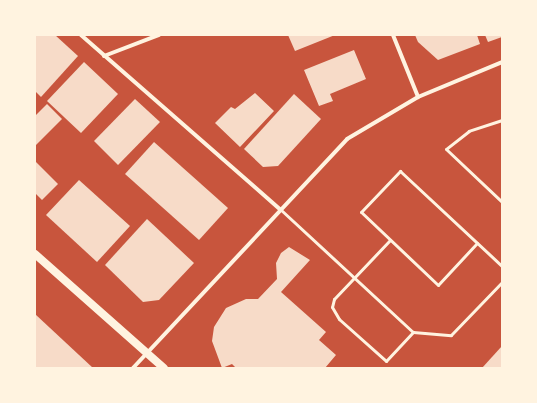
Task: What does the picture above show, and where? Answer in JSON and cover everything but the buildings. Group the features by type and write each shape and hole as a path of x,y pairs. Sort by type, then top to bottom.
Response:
{"main road":[{"path":"35,254 148,352 164,368"}],"street":[{"path":"81,35 280,209"},
{"path":"104,56 159,35"},
{"path":"393,35 418,97"},
{"path":"133,368 347,139 418,97 502,62"}],"lane":[{"path":"502,120 469,131 446,149 502,202"},
{"path":"477,243 438,285 361,212 400,171 502,266"},
{"path":"280,209 357,277 413,332 451,335 502,282"},
{"path":"390,240 334,300 332,308 339,319 386,361 413,332"}]}
